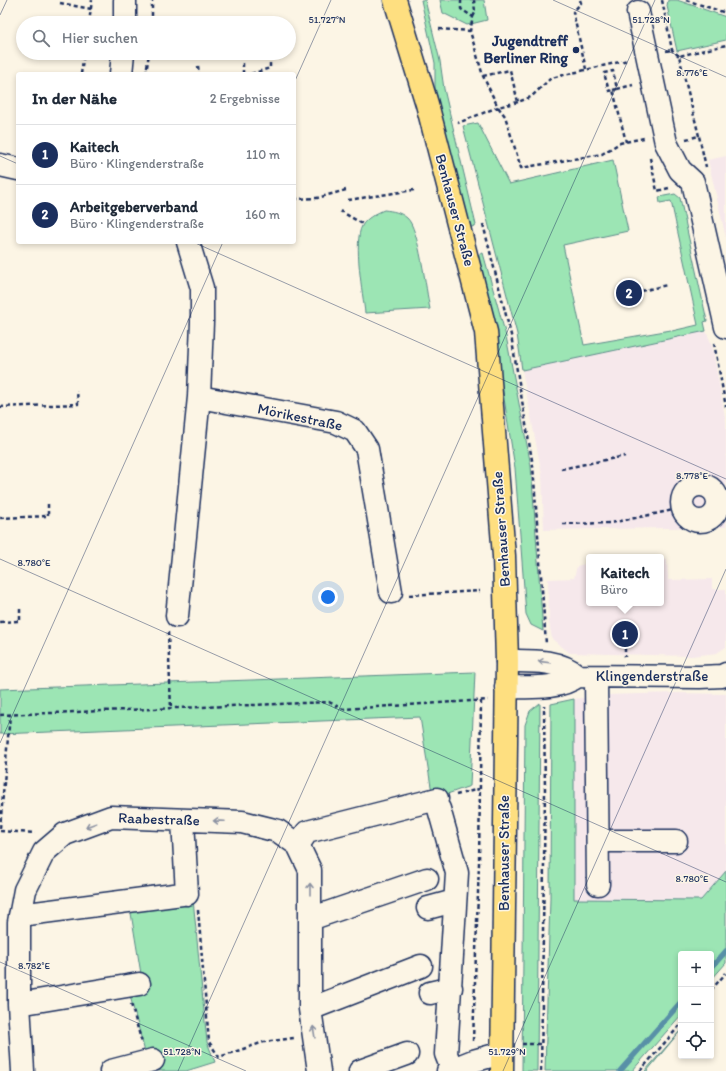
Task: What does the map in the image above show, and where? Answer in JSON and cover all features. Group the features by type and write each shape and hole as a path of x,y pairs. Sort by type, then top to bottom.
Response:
{"main road":[{"name":"Benhauser Straße","path":"395,0 427,104 486,332 504,556 507,661 507,1056"}],"street":[{"path":"125,0 125,16"},
{"path":"638,12 666,143 680,170 694,182 726,327"},
{"path":"121,72 122,60"},
{"path":"0,165 16,169"},
{"path":"177,616 198,397 202,288 189,244"},
{"name":"Mörikestraße","path":"198,397 336,422 355,431 367,449 391,592"},
{"path":"704,485 721,496 718,500 716,512 707,519 701,521 690,518 682,496 694,486 704,485"},
{"name":"Klingenderstraße","path":"507,661 546,661 569,668 587,676"},
{"name":"Klingenderstraße","path":"506,687 544,686 569,682 587,676 700,677 722,676 726,674"},
{"path":"587,676 598,841 598,884"},
{"path":"298,845 307,832 438,804 457,873 454,901 446,1054 450,1070 507,1056"},
{"name":"Raabestraße","path":"23,1071 19,1004 20,915 25,890 44,852 65,834 112,817 242,822 278,831 298,845 310,870 310,1009 319,1071"},
{"path":"20,915 189,898 183,820"},
{"path":"598,841 676,840"},
{"path":"310,919 427,880"},
{"path":"428,908 454,901"},
{"path":"310,1009 421,966"},
{"path":"19,1004 133,985"},
{"path":"430,993 450,988"},
{"path":"360,1071 407,1054"},
{"path":"111,1071 150,1061"}],"path":[{"path":"90,16 92,0"},
{"path":"152,0 152,16"},
{"path":"461,0 462,9 473,18"},
{"path":"474,0 475,13 470,31 483,76 498,107 505,116 521,168 602,154 626,142 664,133"},
{"path":"580,0 581,2 573,12 586,69"},
{"path":"662,0 672,50 679,56 699,136"},
{"path":"686,0 726,13"},
{"path":"60,3 91,9"},
{"path":"439,29 470,31"},
{"path":"679,56 726,45"},
{"path":"458,123 498,107 532,97 551,78 635,59"},
{"path":"81,72 83,60"},
{"path":"146,72 148,60"},
{"path":"257,72 270,68 270,61"},
{"path":"243,63 243,72"},
{"path":"198,66 199,72"},
{"path":"483,76 510,70 518,102"},
{"path":"617,89 613,71 604,73 609,91 626,87"},
{"path":"613,90 626,142"},
{"path":"296,199 317,198 346,190"},
{"path":"348,200 414,190"},
{"path":"340,211 363,224"},
{"path":"483,224 511,335 533,466 546,646"},
{"path":"641,291 667,285"},
{"path":"0,407 78,404 77,391"},
{"path":"561,469 625,456"},
{"path":"563,524 611,523 682,496"},
{"path":"0,518 48,516 48,502"},
{"path":"391,592 404,595 480,591"},
{"path":"0,622 20,621 20,606"},
{"path":"172,709 167,633 177,616"},
{"path":"0,715 329,702 343,709 481,700"},
{"path":"541,1071 546,792 544,701"},
{"path":"10,715 0,829 36,833"},
{"path":"438,804 478,789"},
{"path":"189,898 209,1042 219,1057 264,1042 314,1036"},
{"path":"714,987 726,974"},
{"path":"133,985 150,1061"},
{"path":"640,1071 678,1027"},
{"path":"507,1056 541,1044"}],"shaded area":[{"path":"726,156 726,238 708,160"},
{"path":"706,331 712,345 726,422 726,527 544,530 542,475 522,370"},
{"path":"667,559 668,580 712,579 712,589 726,589 726,647 717,653 692,656 570,653 552,639 549,622 548,579 574,578 577,566 586,564 586,606 664,606 664,560"},
{"path":"676,693 726,694 726,871 701,900 574,899 574,699 605,695"}],"green space":[{"path":"421,0 425,0 440,61 444,89 476,225 468,229 435,87 435,63"},
{"path":"440,0 484,0 487,20 467,25 443,13"},
{"path":"668,0 677,0 726,17 726,40 677,51 667,6"},
{"path":"478,123 509,184 613,160 628,231 563,245 584,345 672,331 698,325 671,201 660,203 659,197 675,194 680,198 707,321 704,322 706,331 522,370 517,334 463,126"},
{"path":"384,210 402,214 411,224 422,260 430,309 365,313 358,256 359,234 366,221"},
{"path":"483,253 506,336 531,466 543,631 531,625 526,614 515,468 494,335 474,256"},
{"path":"475,672 470,786 433,799 420,717 0,734 0,689"},
{"path":"574,699 574,899 701,900 726,871 726,963 714,977 714,951 678,951 678,1018 632,1071 545,1071 550,899 551,704"},
{"path":"540,703 537,1071 522,1071 525,725 530,711"},
{"path":"193,899 207,1042 215,1062 186,1071 150,1071 128,988 143,986 130,907"},
{"path":"678,1033 647,1071 645,1071"}],"waterway":[{"path":"714,965 726,951"},
{"path":"620,1071 678,1005"}],"place":[{"name":"Jugendtreff Berliner Ring","path":"576,50"},
{"name":"Arbeitgeberverband","path":"629,293"},
{"name":"Kaitech","path":"625,634"}]}
